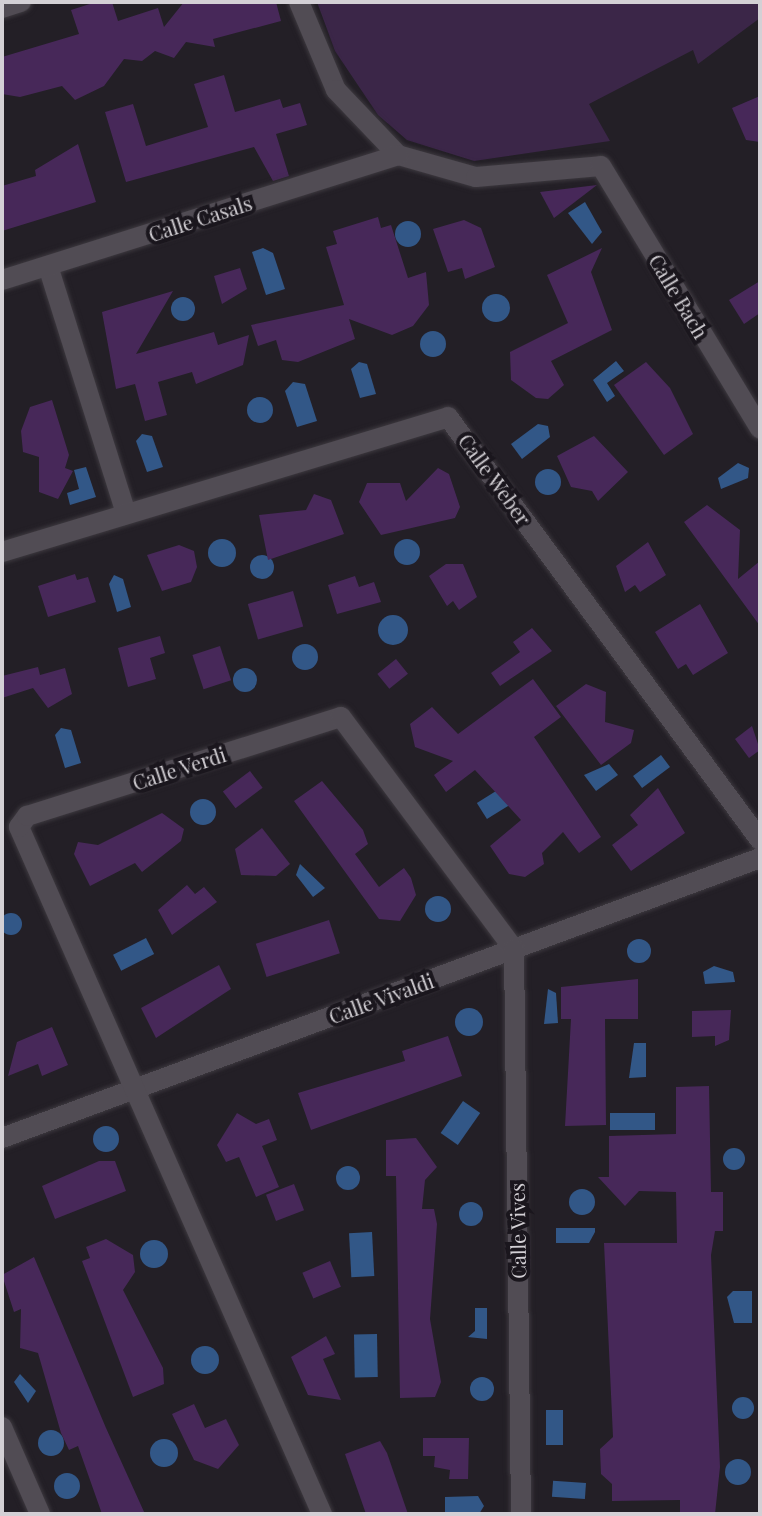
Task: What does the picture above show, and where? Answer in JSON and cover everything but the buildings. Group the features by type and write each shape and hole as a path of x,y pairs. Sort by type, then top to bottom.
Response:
{"street":[{"path":"2,8 21,2"},
{"path":"299,2 336,90 398,155"},
{"name":"Calle Bach","path":"398,155 476,177 597,164 760,429"},
{"name":"Calle Casals","path":"2,280 398,155"},
{"path":"48,266 126,514"},
{"name":"Calle Weber","path":"2,552 448,417 760,840"},
{"name":"Calle Verdi","path":"133,1091 20,831 27,816 343,717 514,949"},
{"name":"Calle Vivaldi","path":"2,1138 760,858"},
{"name":"Calle Vives","path":"514,949 521,1514"},
{"path":"133,1091 322,1514"},
{"path":"2,1427 40,1514"}],"shaded area":[{"path":"317,2 760,2 760,18 698,64 693,50 589,104 610,141 474,161 407,140 378,115 335,51"}],"water":[{"path":"585,202 602,232 592,244 568,213"},
{"path":"408,221 417,225 421,234 417,243 408,247 399,243 395,234 399,225"},
{"path":"263,248 273,253 285,289 266,295 252,252"},
{"path":"496,294 506,298 510,308 506,318 496,322 486,318 482,308 486,298"},
{"path":"183,297 192,300 195,309 192,318 183,321 174,318 171,309 174,300"},
{"path":"433,331 442,335 446,344 442,353 433,357 424,353 420,344 424,335"},
{"path":"616,361 624,371 607,383 615,396 607,402 593,380"},
{"path":"359,362 367,364 376,394 360,398 351,369"},
{"path":"293,382 305,384 317,421 297,427 285,391"},
{"path":"260,397 269,401 273,410 269,419 260,423 251,419 247,410 251,401"},
{"path":"538,424 548,426 550,437 522,459 511,444"},
{"path":"142,434 152,436 163,467 147,472 136,441"},
{"path":"738,463 749,468 748,478 721,489 718,478"},
{"path":"86,467 96,497 70,505 67,493 79,489 74,470"},
{"path":"548,469 557,473 561,482 557,491 548,495 539,491 535,482 539,473"},
{"path":"222,539 232,543 236,553 232,563 222,567 212,563 208,553 212,543"},
{"path":"407,539 416,543 420,552 416,561 407,565 398,561 394,552 398,543"},
{"path":"262,555 270,559 274,567 270,575 262,579 254,575 250,567 254,559"},
{"path":"114,575 123,579 131,607 117,612 109,584"},
{"path":"393,615 404,619 408,630 404,641 393,645 382,641 378,630 382,619"},
{"path":"305,644 314,648 318,657 314,666 305,670 296,666 292,657 296,648"},
{"path":"245,668 254,671 257,680 254,689 245,692 236,689 233,680 236,671"},
{"path":"61,728 71,730 81,763 65,768 55,735"},
{"path":"661,755 670,767 642,788 633,776"},
{"path":"609,764 618,775 596,791 584,775"},
{"path":"504,786 514,802 487,819 477,803"},
{"path":"203,799 212,803 216,812 212,821 203,825 194,821 190,812 194,803"},
{"path":"300,864 325,888 313,897 296,875"},
{"path":"438,896 448,899 451,909 448,919 438,922 428,919 425,909 428,899"},
{"path":"11,913 19,916 22,924 19,932 11,935 3,932 0,924 3,916"},
{"path":"146,938 154,954 121,971 113,955"},
{"path":"639,939 648,942 651,951 648,960 639,963 630,960 627,951 630,942"},
{"path":"714,966 733,972 735,982 705,984 703,972"},
{"path":"548,989 556,993 558,1023 544,1024"},
{"path":"469,1008 479,1012 483,1022 479,1032 469,1036 459,1032 455,1022 459,1012"},
{"path":"634,1043 646,1043 646,1077 629,1078"},
{"path":"463,1101 480,1113 458,1145 441,1133"},
{"path":"610,1113 655,1113 655,1130 610,1130"},
{"path":"106,1126 115,1130 119,1139 115,1148 106,1152 97,1148 93,1139 97,1130"},
{"path":"730,1148 738,1148 745,1159 738,1170 730,1170 723,1163 723,1155"},
{"path":"348,1166 359,1173 360,1178 353,1189 348,1190 337,1183 336,1178 343,1167"},
{"path":"582,1189 591,1193 595,1202 591,1211 582,1215 573,1211 569,1202 573,1193"},
{"path":"471,1202 479,1206 483,1214 479,1222 471,1226 463,1222 459,1214 463,1206"},
{"path":"556,1228 595,1228 595,1232 589,1243 556,1243"},
{"path":"372,1232 374,1276 351,1277 349,1233"},
{"path":"154,1240 164,1244 168,1254 164,1264 154,1268 144,1264 140,1254 144,1244"},
{"path":"733,1291 752,1291 752,1323 734,1323 727,1297"},
{"path":"475,1308 487,1308 487,1339 468,1337 475,1331"},
{"path":"354,1334 377,1334 378,1377 355,1377"},
{"path":"205,1346 215,1350 219,1360 215,1370 205,1374 195,1370 191,1360 195,1350"},
{"path":"20,1374 36,1391 28,1403 14,1382"},
{"path":"482,1377 493,1384 494,1389 487,1400 482,1401 471,1394 470,1389 477,1378"},
{"path":"739,1397 747,1397 754,1408 747,1419 739,1419 732,1412 732,1404"},
{"path":"546,1410 563,1410 563,1445 546,1445"},
{"path":"51,1430 60,1434 64,1443 60,1452 51,1456 42,1452 38,1443 42,1434"},
{"path":"164,1439 174,1443 178,1453 174,1463 164,1467 154,1463 150,1453 154,1443"},
{"path":"738,1459 747,1463 751,1472 747,1481 738,1485 729,1481 725,1472 729,1463"},
{"path":"67,1473 76,1477 80,1486 76,1495 67,1499 58,1495 54,1486 58,1477"},
{"path":"553,1481 586,1483 585,1499 552,1497"},
{"path":"478,1496 484,1506 479,1514 445,1514 445,1497"}]}
